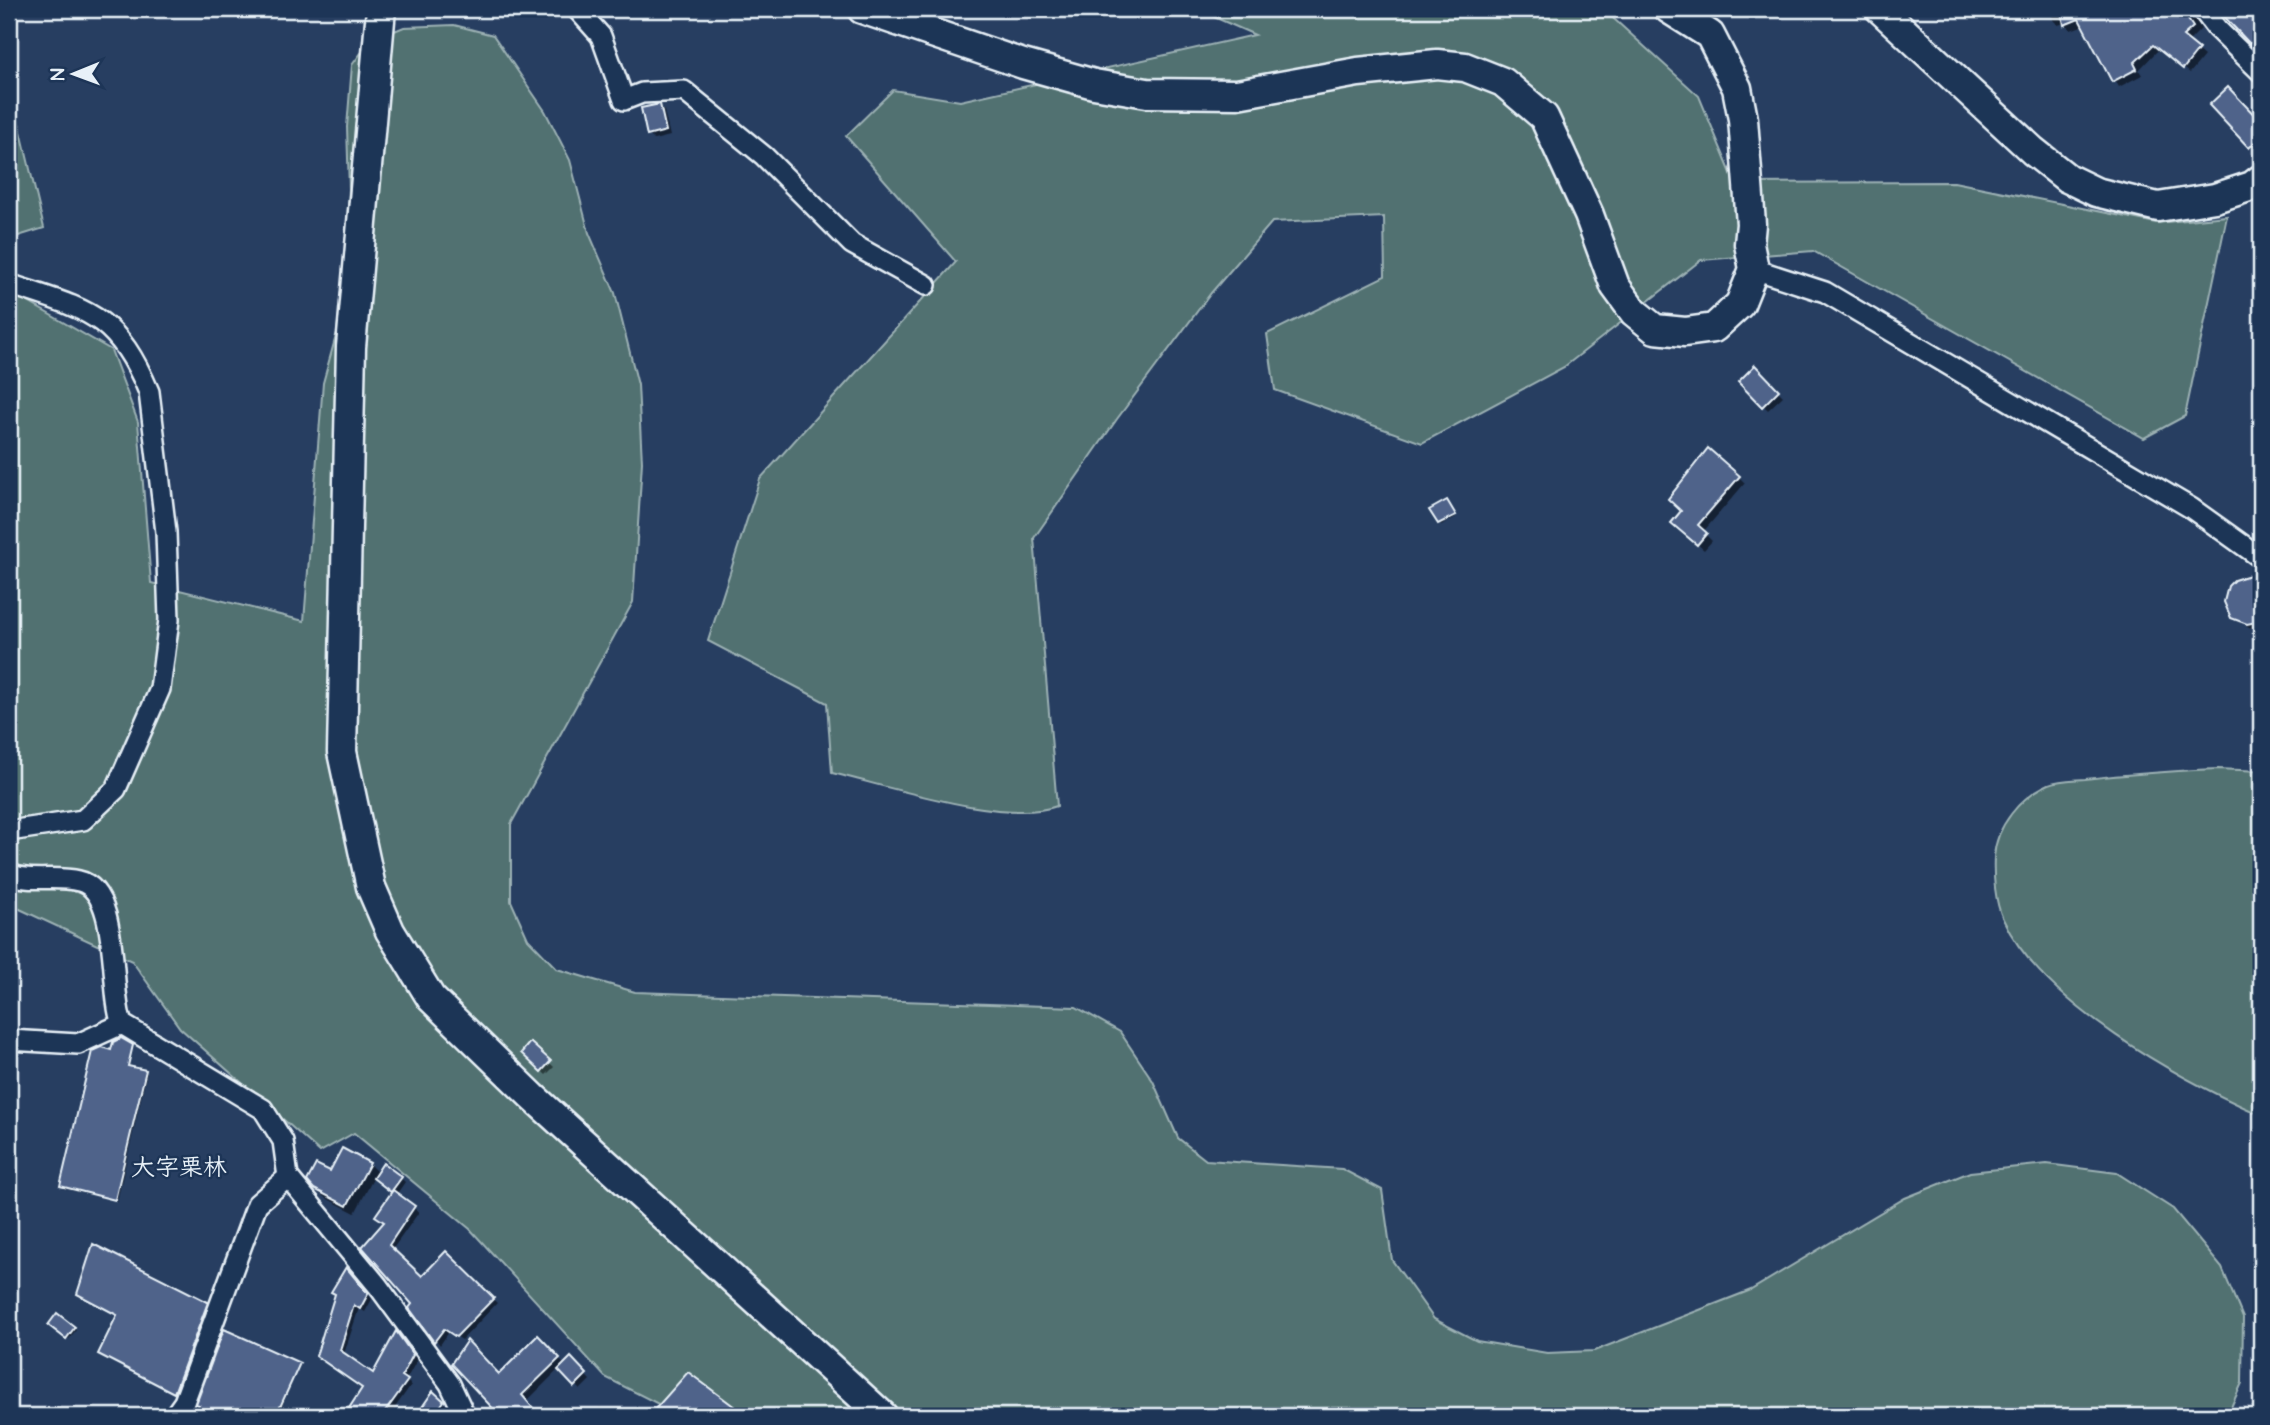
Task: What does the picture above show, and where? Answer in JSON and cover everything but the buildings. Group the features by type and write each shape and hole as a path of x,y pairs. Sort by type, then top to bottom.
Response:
{"street":[{"path":"381,9 373,71 351,347 342,752 371,887 390,932 430,998 533,1097 883,1416"},
{"path":"578,9 601,36 624,100 642,93 684,90 764,156 852,244 926,285"},
{"path":"862,9 1023,64 1094,84 1147,93 1237,94 1358,72 1437,64 1465,67 1503,82 1544,117 1588,215 1615,286 1633,312 1655,329 1685,332 1714,328 1740,304 1754,269 1749,244 1751,224 1744,119 1737,88 1710,35 1669,9"},
{"path":"1880,9 2033,151 2067,178 2096,192 2158,207 2215,198 2252,186 2261,179"},
{"path":"2205,10 2217,29 2261,72"},
{"path":"1754,269 1825,292 2191,508 2261,558"},
{"path":"9,284 90,312 115,334 142,375 149,392 166,533 169,620 160,689 116,789 83,820 9,831"},
{"path":"9,874 35,880 79,881 88,885 104,902 122,1024"},
{"path":"9,1040 78,1044 122,1024"},
{"path":"122,1024 263,1109 284,1141 288,1177 386,1297 450,1384 465,1416"},
{"path":"173,1416 184,1402 257,1203 288,1177"}],"green space":[{"path":"1196,9 1603,9 1699,96 1735,183 1954,182 2156,223 2227,216 2185,416 2144,438 1813,251 1701,260 1564,367 1422,443 1275,390 1267,334 1385,276 1384,217 1272,222 1211,293 1117,419 1034,538 1057,806 1035,811 978,807 946,802 832,773 827,703 708,641 760,479 956,262 846,136 893,90 960,101 1255,35"},
{"path":"454,25 493,35 545,111 570,160 589,233 615,293 638,385 642,462 633,602 511,824 511,901 528,939 557,969 635,992 1076,1007 1120,1032 1153,1081 1178,1138 1206,1160 1342,1169 1382,1190 1392,1260 1434,1319 1477,1341 1547,1353 1594,1351 1751,1290 1905,1198 1970,1172 2047,1164 2117,1173 2173,1209 2222,1268 2243,1318 2242,1383 2227,1416 682,1416 605,1377 470,1229 354,1133 320,1152 180,1028 132,961 9,904 9,291 111,350 138,422 151,583 304,621 323,383 337,332 345,258 349,189 347,127 352,65 370,41 404,27"},
{"path":"9,81 44,228 9,239"},
{"path":"2218,769 2261,771 2261,1115 2154,1060 2080,1009 2048,980 2022,950 2003,919 1995,889 1994,857 1999,834 2011,814 2038,790 2067,780"}],"district":[{"name":"大字栗林","path":"179,1168"}]}
